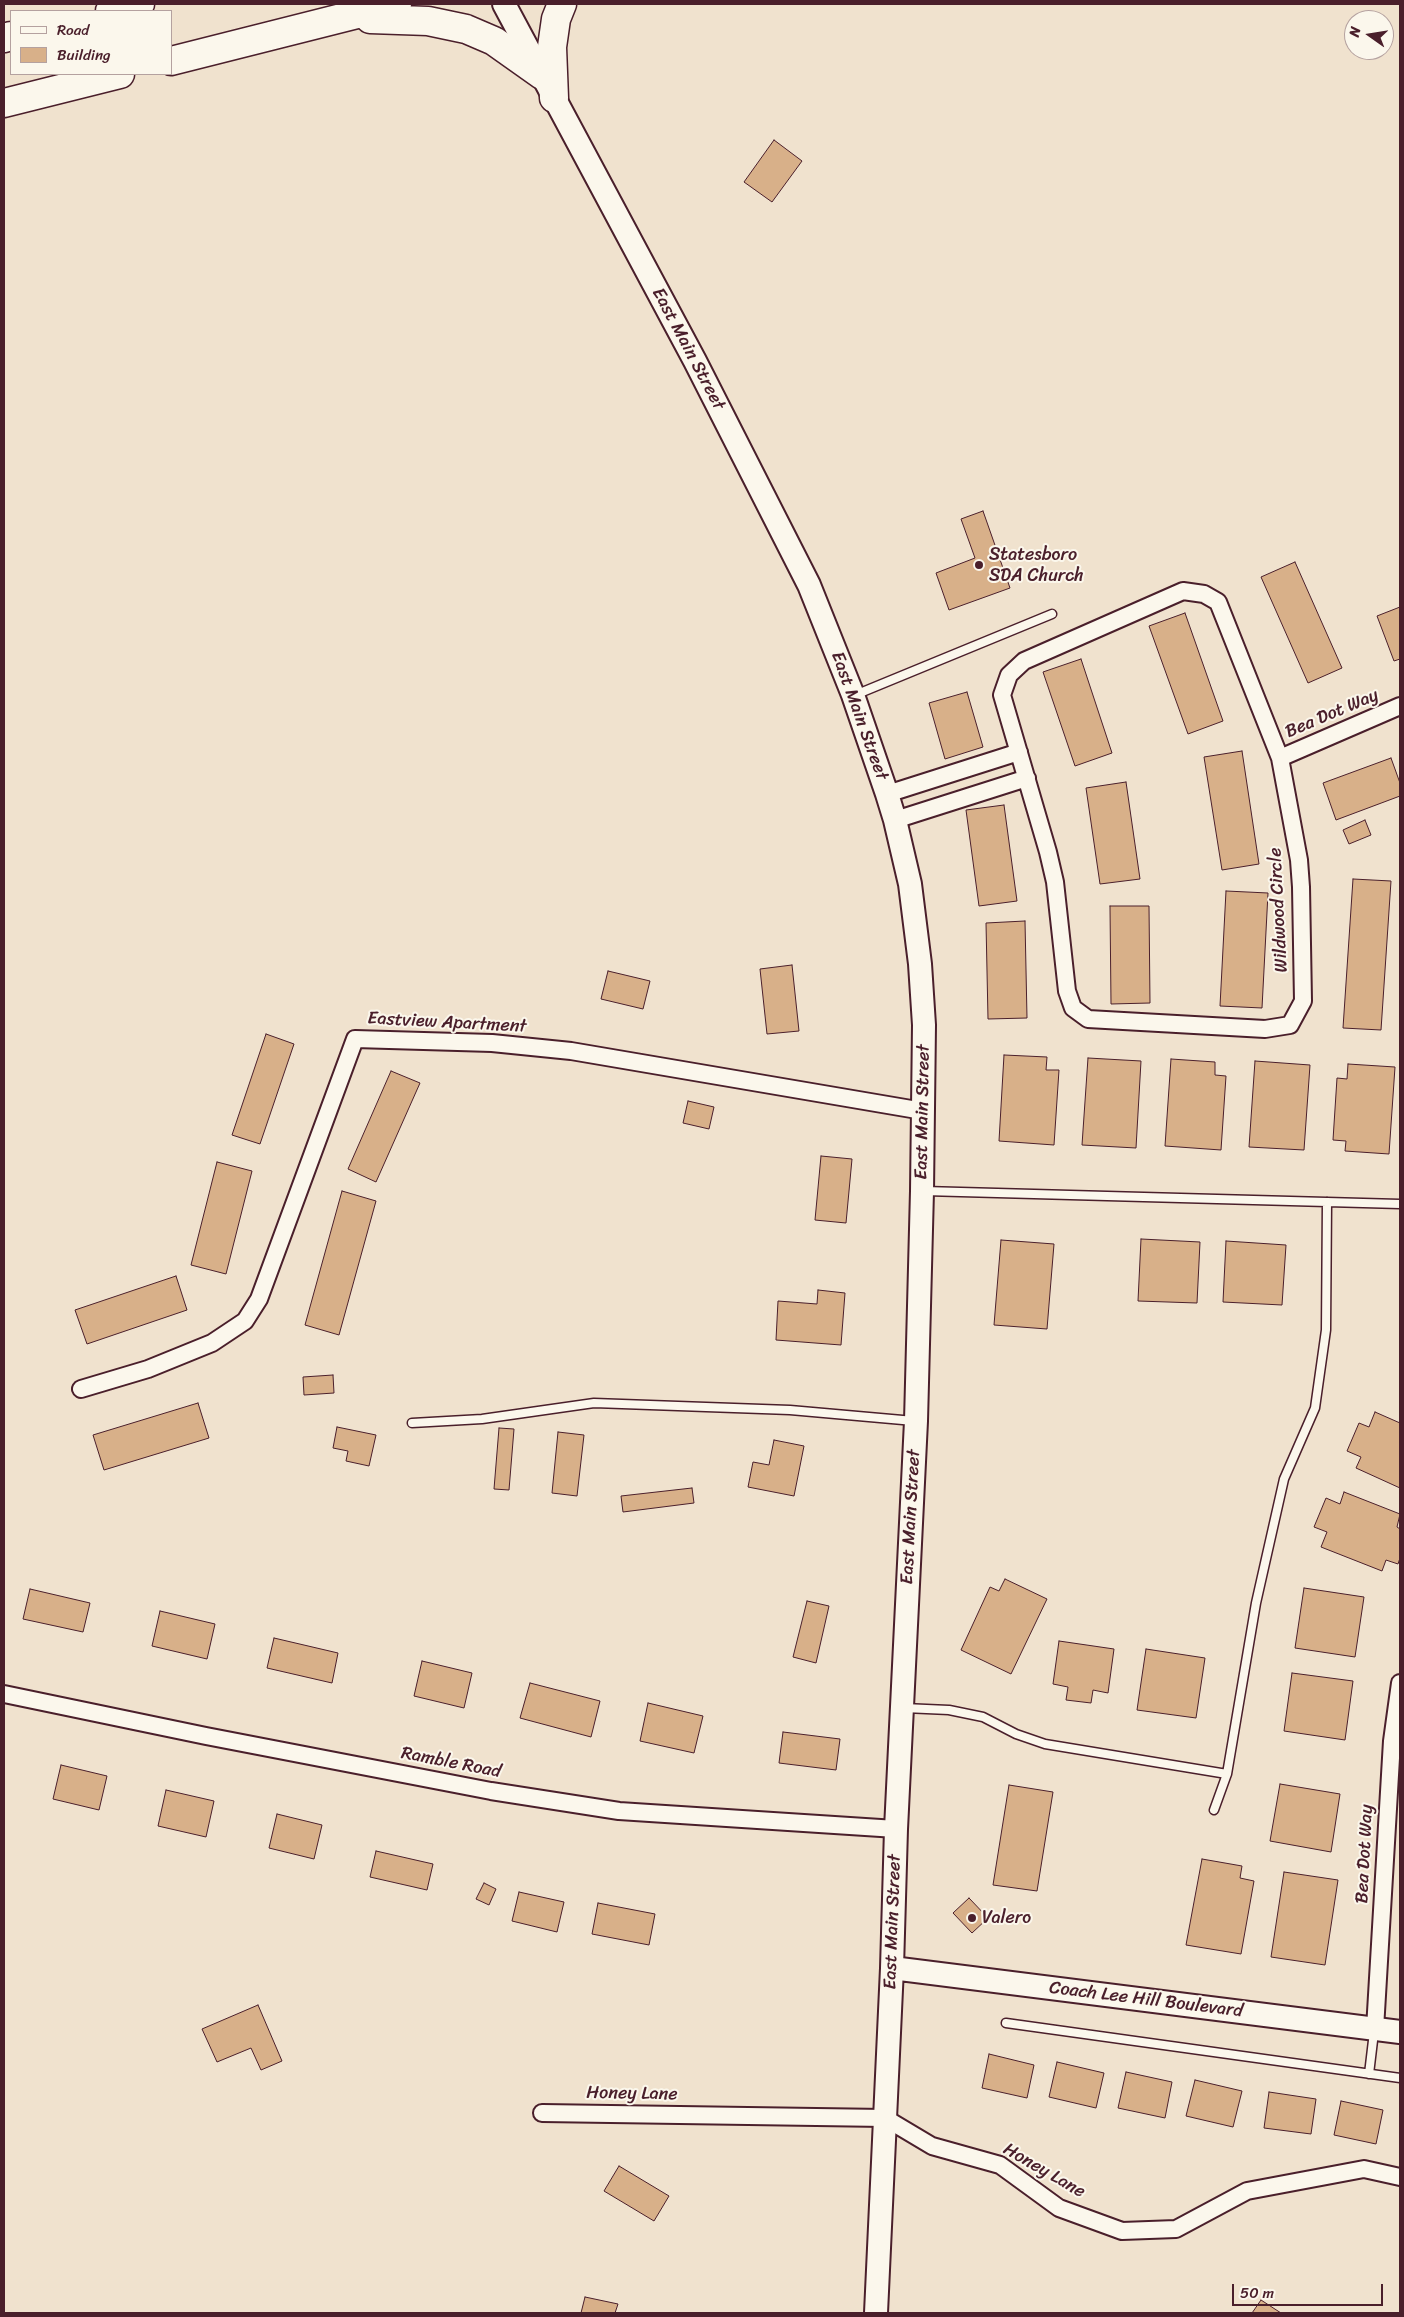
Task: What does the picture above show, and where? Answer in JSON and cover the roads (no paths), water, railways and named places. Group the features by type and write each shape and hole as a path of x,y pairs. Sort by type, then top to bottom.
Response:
{"highway":[{"path":"114,10 140,4"},
{"path":"172,61 397,4"},
{"path":"548,86 556,19 562,4"},
{"path":"341,18 428,21 466,29 494,41 548,86"},
{"path":"4,103 116,75"}],"main road":[{"name":"East Main Street","path":"504,4 695,362 809,584 853,696 887,794 910,884 920,964 924,1025 922,1191 916,1421 896,1829 892,1968 876,2313"},
{"name":"Coach Lee Hill Boulevard","path":"892,1968 1400,2032"}],"street":[{"name":"Wildwood Circle","path":"1183,591 1204,594 1218,602 1280,758 1299,860 1303,1001 1290,1025 1264,1029 1088,1019 1074,1008 1067,991 1055,882 1002,695 1009,675 1024,662 1183,591"},
{"name":"Bea Dot Way","path":"1280,758 1400,706"},
{"path":"887,794 1019,752"},
{"path":"895,820 1027,778"},
{"name":"Eastview Apartment","path":"81,1389 148,1369 212,1343 245,1320 259,1299 355,1039 492,1043 570,1051 923,1111"},
{"name":"Bea Dot Way","path":"1374,2029 1392,1741 1400,1683"},
{"name":"Ramble Road","path":"4,1694 206,1736 491,1791 619,1811 896,1829"},
{"name":"Honey Lane","path":"542,2113 885,2118 932,2146 1000,2165 1059,2208 1122,2231 1176,2229 1247,2191 1364,2169 1400,2177"}],"lane":[{"path":"853,696 1052,614"},
{"path":"922,1191 1400,1204"},
{"path":"1214,1810 1228,1774 1256,1603 1284,1479 1315,1408 1326,1330 1327,1202"},
{"path":"412,1423 482,1419 594,1403 790,1410 916,1421"},
{"path":"902,1708 949,1710 983,1717 1016,1734 1045,1744 1228,1774"},
{"path":"1006,2024 1400,2078"},
{"path":"1369,2074 1374,2029"}],"place":[{"name":"Statesboro SDA Church","path":"979,565"},
{"name":"Valero","path":"972,1918"}]}
